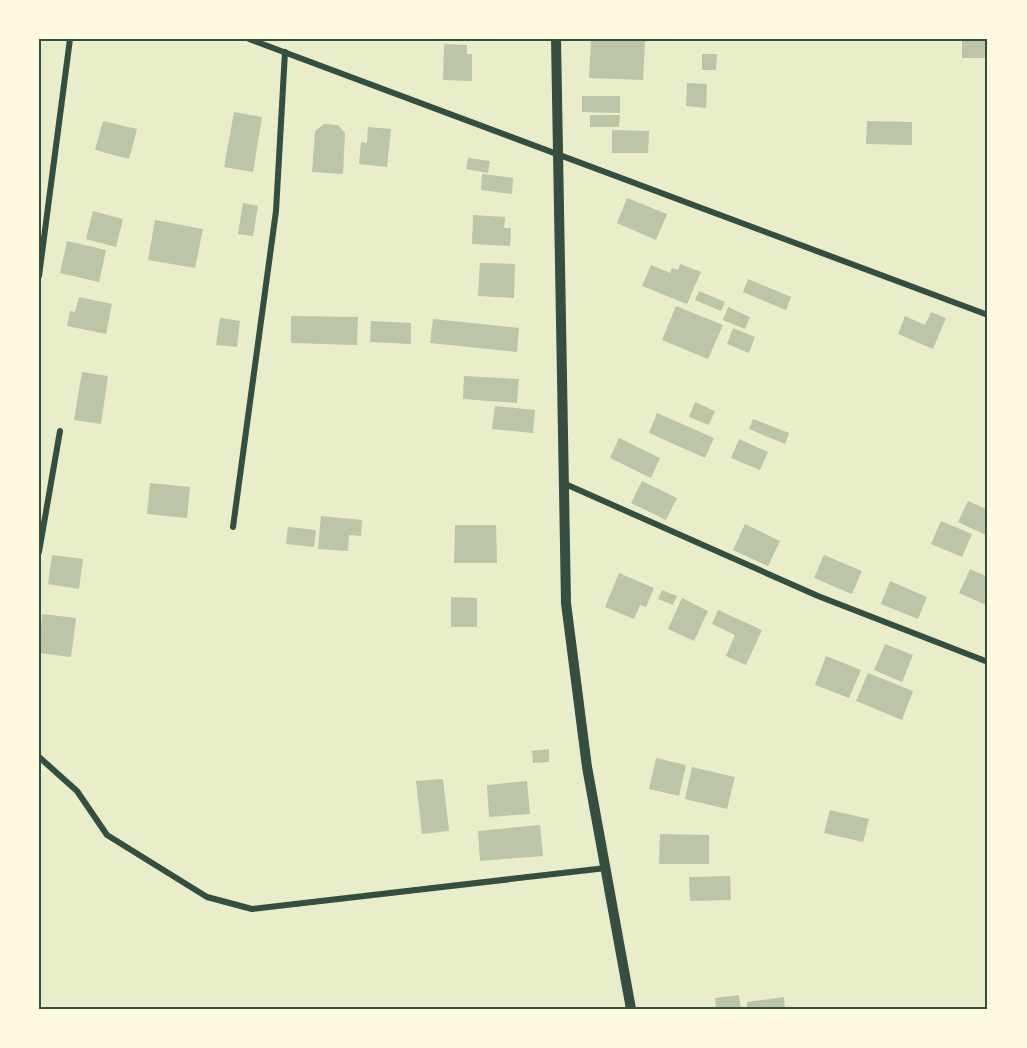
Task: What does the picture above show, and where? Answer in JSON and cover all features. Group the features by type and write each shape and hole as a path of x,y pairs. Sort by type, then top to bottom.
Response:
{"street":[{"path":"39,276 70,39"},
{"path":"249,39 558,152 988,315"},
{"path":"556,39 562,482 566,603 572,666 631,1009"},
{"path":"233,527 276,211 285,52"},
{"path":"39,552 60,431"},
{"path":"562,482 818,596 988,662"},
{"path":"39,757 77,791 107,835 207,897 252,909 606,868"}],"building":[{"path":"591,39 645,39 643,80 589,78"},
{"path":"962,39 987,39 987,58 962,58"},
{"path":"444,44 467,45 467,54 472,54 472,81 443,80"},
{"path":"702,54 717,54 716,70 702,70"},
{"path":"687,83 707,84 706,108 686,106"},
{"path":"582,96 620,96 620,113 582,112"},
{"path":"234,112 262,117 253,172 224,167"},
{"path":"590,115 620,115 619,127 590,127"},
{"path":"103,121 137,129 129,159 95,150"},
{"path":"867,121 912,122 912,145 866,144"},
{"path":"324,124 338,125 345,133 343,174 312,172 315,131"},
{"path":"368,127 391,129 387,167 359,164 361,142 367,143"},
{"path":"612,130 649,131 648,153 612,153"},
{"path":"468,158 490,161 488,173 466,169"},
{"path":"482,174 513,178 512,194 481,190"},
{"path":"627,198 667,214 656,240 617,223"},
{"path":"243,203 258,206 253,236 238,234"},
{"path":"93,211 123,219 116,247 86,239"},
{"path":"473,215 505,217 504,228 511,228 510,246 472,244"},
{"path":"155,220 203,229 195,268 148,260"},
{"path":"67,241 106,250 99,282 60,273"},
{"path":"480,263 515,264 514,298 478,296"},
{"path":"680,264 701,272 687,304 642,286 651,265 670,273 672,268 678,270"},
{"path":"748,279 791,297 786,310 743,292"},
{"path":"699,291 725,302 721,311 695,300"},
{"path":"79,297 112,304 106,334 67,326 70,311 75,312"},
{"path":"676,306 723,325 708,359 662,340"},
{"path":"728,307 750,317 745,329 723,320"},
{"path":"931,312 946,318 933,349 898,334 905,316 925,325"},
{"path":"291,316 358,317 357,345 291,343"},
{"path":"220,318 240,321 237,347 216,345"},
{"path":"433,319 519,328 517,352 430,343"},
{"path":"371,321 411,323 411,344 370,342"},
{"path":"733,328 755,337 749,353 727,344"},
{"path":"82,372 108,376 101,424 74,420"},
{"path":"464,376 519,379 517,403 463,399"},
{"path":"695,402 715,411 709,425 689,417"},
{"path":"495,406 535,410 533,433 492,429"},
{"path":"657,413 714,438 705,458 649,433"},
{"path":"753,419 789,433 785,444 749,429"},
{"path":"619,438 660,458 651,478 610,458"},
{"path":"739,439 768,452 760,470 731,458"},
{"path":"642,481 677,498 666,520 631,503"},
{"path":"150,483 190,487 187,518 147,514"},
{"path":"968,501 988,510 988,536 958,522"},
{"path":"321,516 362,520 361,536 349,535 348,551 318,549"},
{"path":"941,521 972,534 962,557 931,544"},
{"path":"745,524 780,541 768,566 733,550"},
{"path":"455,525 496,525 497,563 454,563"},
{"path":"288,527 316,530 314,547 286,544"},
{"path":"52,555 83,559 79,589 48,584"},
{"path":"824,555 862,571 852,594 814,578"},
{"path":"970,569 988,577 988,606 959,593"},
{"path":"619,573 654,588 646,607 640,605 634,619 605,607"},
{"path":"890,581 927,597 918,619 881,604"},
{"path":"662,590 677,596 673,605 658,599"},
{"path":"451,597 477,598 477,627 451,627"},
{"path":"682,598 708,611 694,641 668,629"},
{"path":"718,610 762,630 746,665 726,656 735,635 712,624"},
{"path":"42,614 76,618 71,657 39,653"},
{"path":"885,644 913,655 902,682 874,670"},
{"path":"826,656 861,670 849,698 815,685"},
{"path":"868,673 913,691 902,720 856,701"},
{"path":"549,749 549,762 533,763 532,751"},
{"path":"656,758 686,765 679,796 649,789"},
{"path":"692,767 735,777 727,809 685,799"},
{"path":"443,779 449,831 422,834 416,781"},
{"path":"527,781 530,814 489,817 487,785"},
{"path":"830,810 869,819 863,842 824,833"},
{"path":"540,825 543,856 480,861 478,831"},
{"path":"660,834 709,835 709,864 659,864"},
{"path":"730,876 731,900 690,901 689,877"},
{"path":"739,995 741,1009 716,1009 715,998"},
{"path":"784,997 785,1009 747,1009 747,1002"}]}
